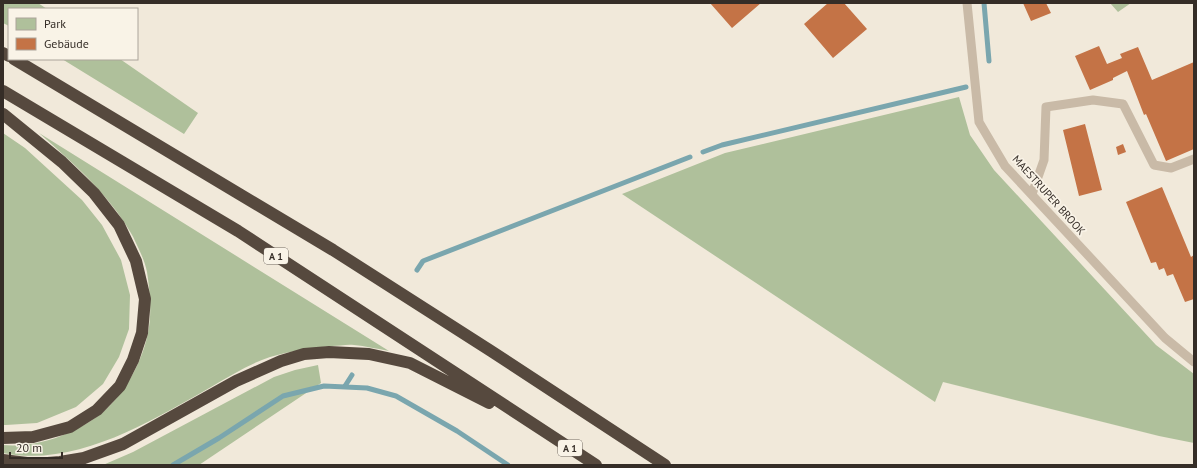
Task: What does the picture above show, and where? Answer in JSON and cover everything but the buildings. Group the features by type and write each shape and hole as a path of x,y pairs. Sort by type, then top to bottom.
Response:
{"highway":[{"path":"16,60 333,250 491,350 665,465"},
{"name":"A 1","path":"3,91 238,232 596,465"},
{"path":"3,114 62,162 94,193 119,225 136,261 145,298 142,333 133,360 120,386 97,410 70,427 33,437 3,438"},
{"path":"3,460 35,464 84,458 123,444 236,381 281,361 304,354 329,352 369,354 410,363 543,430"}],"lane":[{"name":"MAESTRUPER BROOK","path":"967,3 979,122 1005,166 1166,338 1194,362"},
{"path":"1032,194 1044,160 1046,107 1093,100 1123,104 1154,165 1171,168 1194,159"}],"green space":[{"path":"3,3 38,3 46,8 8,8 8,26 3,23"},
{"path":"1110,3 1131,3 1118,12"},
{"path":"64,60 121,60 198,113 184,134"},
{"path":"959,97 970,135 994,170 1156,345 1194,374 1194,443 1159,436 943,382 935,402 622,194 725,153"},
{"path":"3,133 25,148 82,200 102,225 121,260 130,295 129,329 119,357 103,384 76,407 37,423 6,425 3,425"},
{"path":"39,133 389,351 349,345 293,351 270,357 247,367 138,427 85,448 58,454 30,456 3,453 3,445 28,444 44,441 68,433 96,418 107,408 126,386 140,360 145,346 150,318 149,287 145,264 126,225 97,187"},
{"path":"318,365 321,383 199,465 103,465 133,452 274,377 295,370"}],"waterway":[{"path":"984,3 989,61"},
{"path":"703,152 722,145 966,87"},
{"path":"417,270 423,261 690,157"},
{"path":"345,386 352,375"},
{"path":"173,465 219,438 283,396 324,386 367,388 396,396 457,431 508,465"}]}
